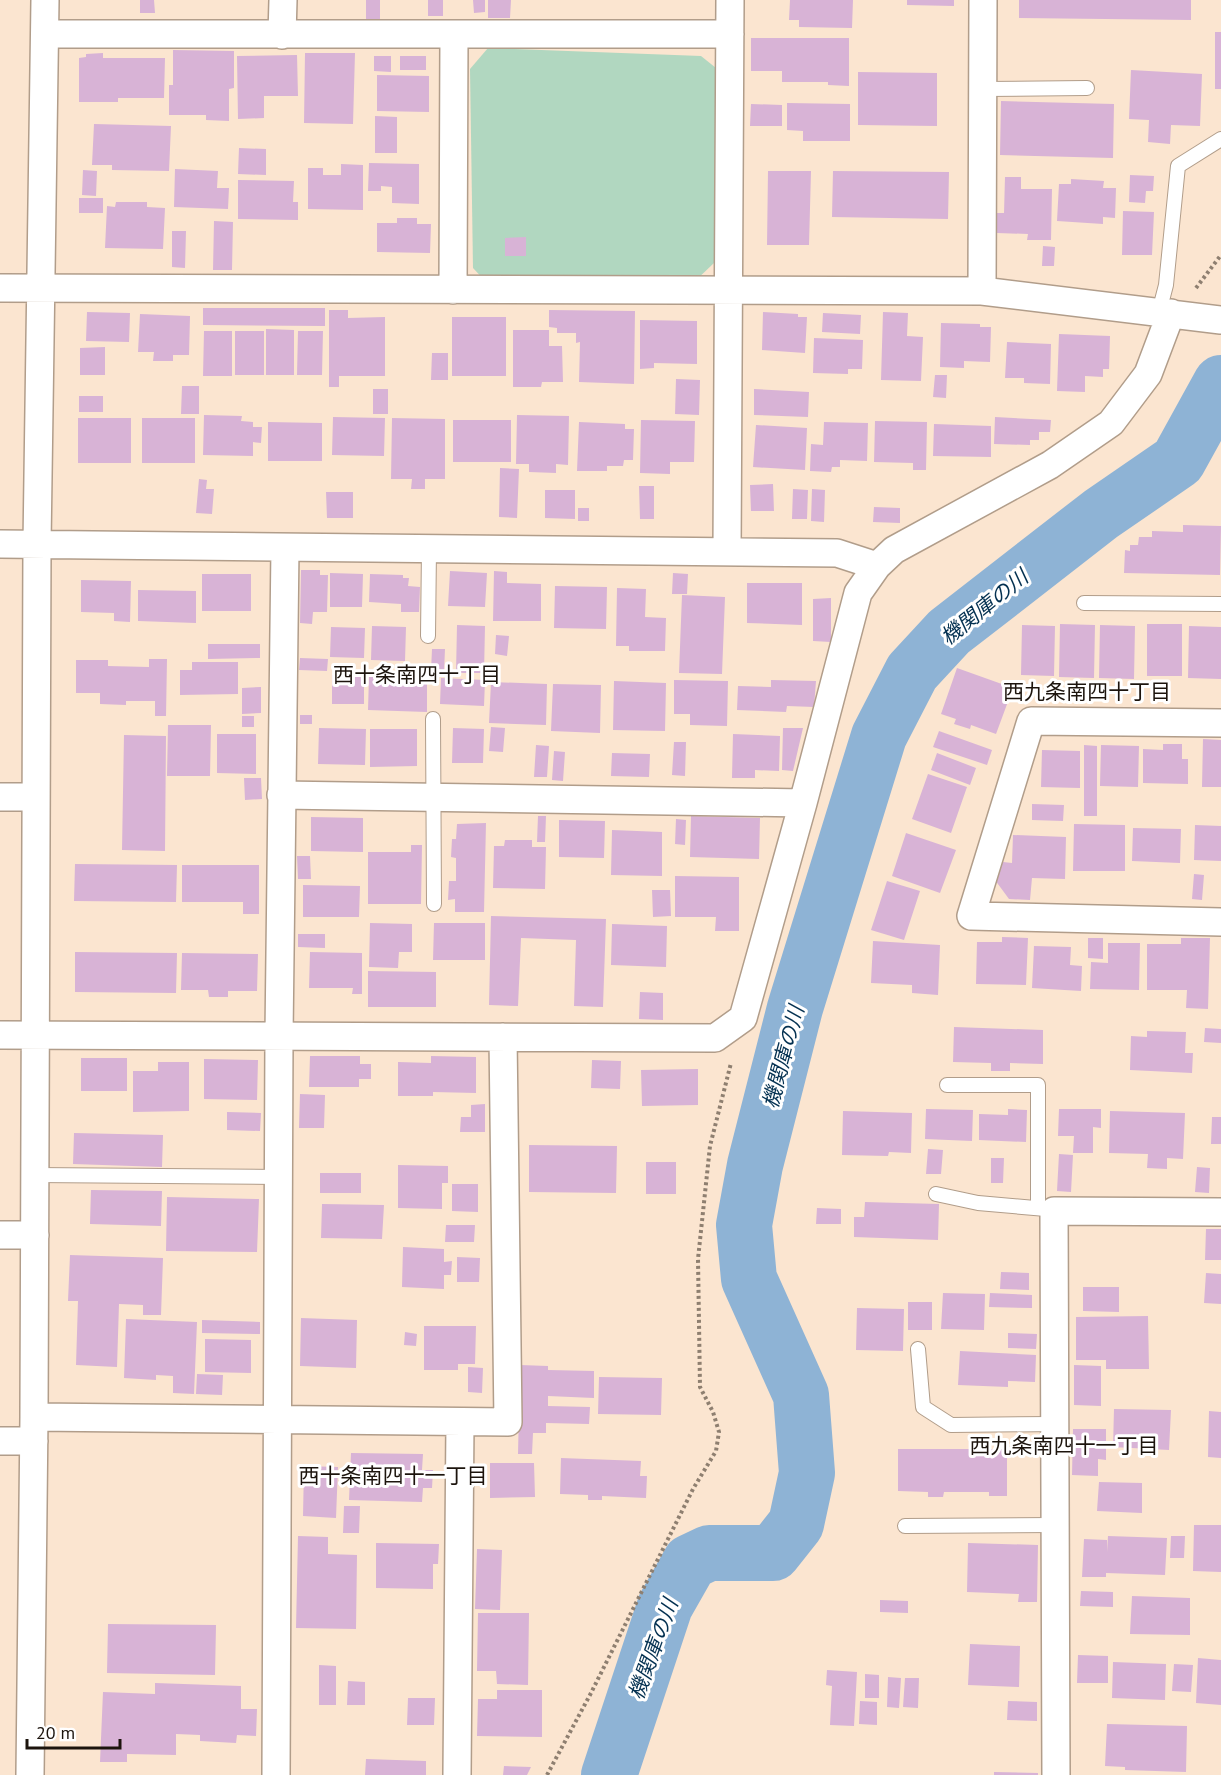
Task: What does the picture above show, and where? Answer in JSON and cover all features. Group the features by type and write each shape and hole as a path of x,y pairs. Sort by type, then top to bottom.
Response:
{"street":[{"path":"30,1775 34,1429 37,544 45,0"},
{"path":"282,35 283,0"},
{"path":"727,552 730,0"},
{"path":"982,291 983,0"},
{"path":"45,34 730,34"},
{"path":"453,290 454,35"},
{"path":"0,288 982,291 1221,320"},
{"path":"0,1035 715,1038 743,1018 858,593 877,566 894,550 1050,465 1112,423 1148,374 1177,315"},
{"path":"0,544 837,553 877,566"},
{"path":"276,1775 279,1035 285,548"},
{"path":"1221,723 1031,721 971,916 1221,922"},
{"path":"281,795 803,803"},
{"path":"0,797 35,797"},
{"path":"0,1441 34,1429 278,1421 508,1422 503,1037"},
{"path":"1056,1775 1055,1424 1046,1208 1221,1212"},
{"path":"0,1235 34,1235"},
{"path":"456,1775 460,1422"}],"lane":[{"path":"983,89 1087,88"},
{"path":"1177,315 1166,285 1178,166 1221,140"},
{"path":"428,636 429,549"},
{"path":"1084,603 1221,604"},
{"path":"433,719 434,904"},
{"path":"936,1194 978,1203 1046,1208 1038,1085 947,1085"},
{"path":"34,1175 279,1177"},
{"path":"918,1349 923,1407 951,1425 1055,1424"},
{"path":"905,1526 1055,1525"}],"path":[{"path":"1177,315 1198,283 1221,255"},
{"path":"547,1775 591,1694 693,1489 716,1451 719,1432 713,1412 700,1387 698,1259 710,1146 743,1018"}],"green space":[{"path":"488,48 701,56 716,68 714,263 693,283 487,283 473,268 470,69"}],"building":[{"path":"140,0 154,0 155,13 140,13"},
{"path":"366,0 380,0 380,20 366,19"},
{"path":"428,0 443,0 443,16 428,16"},
{"path":"473,0 485,0 485,12 474,13"},
{"path":"488,0 511,0 510,18 488,18"},
{"path":"790,0 853,0 852,28 799,27 799,20 789,20"},
{"path":"907,0 954,0 954,6 907,5"},
{"path":"1019,0 1191,0 1191,20 1019,18"},
{"path":"1215,32 1221,32 1221,89 1215,89"},
{"path":"751,38 849,38 849,86 828,85 828,82 782,82 782,71 751,71"},
{"path":"173,50 234,51 234,88 229,89 229,121 206,120 206,115 169,115 169,85 173,85"},
{"path":"103,53 103,58 165,58 164,98 118,98 118,102 79,102 79,58 86,57 86,54"},
{"path":"305,53 355,53 353,124 304,123"},
{"path":"297,55 298,96 264,96 264,118 238,119 237,56"},
{"path":"374,56 391,56 391,72 374,71"},
{"path":"400,56 426,56 426,70 400,70"},
{"path":"1131,70 1202,74 1200,126 1171,125 1170,144 1148,142 1149,120 1129,119"},
{"path":"858,72 937,73 937,126 858,125"},
{"path":"377,75 429,76 429,112 377,111"},
{"path":"1001,101 1114,104 1113,158 1000,155"},
{"path":"787,103 850,104 850,141 803,141 803,131 787,130"},
{"path":"751,104 782,105 782,126 750,126"},
{"path":"375,116 397,117 397,153 375,153"},
{"path":"94,124 171,126 169,171 112,170 112,165 92,165"},
{"path":"239,148 266,149 266,175 238,174"},
{"path":"369,163 419,164 419,204 392,203 392,187 381,186 381,191 368,191"},
{"path":"341,164 363,165 363,210 308,209 308,168 323,168 323,175 341,175"},
{"path":"175,169 218,171 217,188 229,188 228,209 174,207"},
{"path":"83,170 97,171 96,196 82,195"},
{"path":"768,171 811,171 809,245 767,245"},
{"path":"833,171 949,172 948,219 832,217"},
{"path":"1130,175 1154,176 1153,191 1146,191 1145,203 1129,202"},
{"path":"1005,177 1021,177 1021,189 1052,189 1051,240 1027,240 1028,234 997,233 997,213 1004,213"},
{"path":"1071,179 1104,181 1103,188 1116,188 1115,218 1103,217 1103,224 1057,221 1059,184 1071,184"},
{"path":"238,180 294,181 293,202 298,202 298,220 238,219"},
{"path":"79,198 103,198 103,213 79,213"},
{"path":"116,202 147,202 147,207 165,208 163,249 105,248 107,206 115,207"},
{"path":"1123,211 1154,212 1152,255 1122,255"},
{"path":"397,218 417,218 417,224 431,224 430,253 377,252 377,223 397,223"},
{"path":"214,221 233,222 232,270 213,270"},
{"path":"172,231 186,231 185,268 172,267"},
{"path":"526,237 526,256 505,256 505,238"},
{"path":"1043,246 1055,247 1054,266 1042,266"},
{"path":"203,308 325,308 325,326 203,325"},
{"path":"329,310 348,310 348,318 385,317 385,376 339,376 339,387 329,387"},
{"path":"549,310 635,311 634,384 579,382 580,342 576,343 576,333 557,333 557,328 549,327"},
{"path":"87,312 130,313 129,342 86,341"},
{"path":"763,312 798,314 798,317 807,317 805,353 762,350"},
{"path":"883,312 908,313 907,336 923,337 921,381 881,380"},
{"path":"823,313 861,315 860,334 822,332"},
{"path":"140,314 190,316 189,355 173,355 173,361 153,361 154,352 138,352"},
{"path":"452,317 506,317 506,376 452,376"},
{"path":"640,320 697,321 697,364 654,363 654,368 640,369"},
{"path":"941,323 980,324 980,327 991,327 990,362 964,361 964,368 940,367"},
{"path":"266,329 294,330 294,375 266,375"},
{"path":"513,330 549,330 549,346 562,346 563,382 542,382 541,387 513,387"},
{"path":"204,331 232,331 232,376 203,376"},
{"path":"235,331 264,331 264,375 235,375"},
{"path":"298,331 323,331 322,375 297,375"},
{"path":"1059,334 1110,336 1109,369 1103,369 1103,377 1085,376 1085,392 1057,391"},
{"path":"814,338 863,340 862,369 848,369 848,374 813,373"},
{"path":"1007,342 1051,344 1050,384 1024,383 1024,378 1005,378"},
{"path":"105,347 105,375 80,375 80,348"},
{"path":"432,353 448,353 448,380 431,380"},
{"path":"935,375 947,375 946,398 933,397"},
{"path":"676,379 700,380 699,415 675,414"},
{"path":"182,386 199,386 199,414 181,414"},
{"path":"373,389 388,389 388,414 373,414"},
{"path":"754,389 809,392 808,417 754,415"},
{"path":"79,396 103,396 103,412 79,412"},
{"path":"204,415 242,416 241,421 253,422 253,427 262,427 261,443 253,442 253,456 203,455"},
{"path":"517,415 569,416 568,465 556,464 556,473 529,472 529,464 516,464"},
{"path":"333,417 385,418 384,456 332,455"},
{"path":"995,417 1051,420 1050,432 1039,432 1039,440 1030,440 1030,445 994,444"},
{"path":"78,418 131,418 131,463 78,463"},
{"path":"142,418 195,418 195,463 142,463"},
{"path":"392,418 445,419 445,479 425,479 425,489 411,489 412,479 391,479"},
{"path":"453,420 511,420 511,462 453,462"},
{"path":"641,420 695,421 694,462 670,462 670,474 640,473"},
{"path":"875,421 927,422 926,470 913,470 913,463 874,462"},
{"path":"268,422 322,423 322,461 268,461"},
{"path":"579,422 625,424 625,429 634,429 633,460 624,460 623,466 607,466 607,471 577,471"},
{"path":"824,422 868,423 867,461 840,460 840,467 832,467 831,472 810,471 811,444 823,445"},
{"path":"934,424 991,426 991,457 933,456"},
{"path":"756,425 807,428 805,470 753,467"},
{"path":"500,468 519,469 517,518 499,517"},
{"path":"199,479 207,480 206,489 214,489 212,514 196,513"},
{"path":"773,484 774,511 751,511 750,485"},
{"path":"639,486 654,486 654,519 640,519"},
{"path":"793,489 808,490 807,519 792,519"},
{"path":"812,489 825,490 824,522 811,521"},
{"path":"545,490 575,490 575,519 545,518"},
{"path":"326,492 353,492 353,518 327,518"},
{"path":"874,507 900,508 900,523 873,522"},
{"path":"578,508 589,508 589,521 578,521"},
{"path":"1183,525 1221,526 1220,575 1124,573 1125,550 1130,551 1130,545 1138,545 1139,537 1152,537 1152,531 1183,532"},
{"path":"301,570 320,570 320,575 328,575 327,612 313,612 312,624 300,623"},
{"path":"450,571 487,573 485,607 448,606"},
{"path":"494,571 507,572 507,583 541,584 541,621 493,621"},
{"path":"330,573 363,574 362,607 330,607"},
{"path":"673,573 688,574 687,594 672,594"},
{"path":"202,574 251,574 251,611 202,611"},
{"path":"370,574 403,575 403,578 409,578 408,586 420,587 419,612 401,612 401,604 369,602"},
{"path":"81,580 131,581 130,622 114,621 114,613 81,612"},
{"path":"747,583 802,583 802,625 747,623"},
{"path":"555,586 607,587 606,629 554,628"},
{"path":"617,588 646,589 645,617 666,618 665,651 629,651 629,646 616,646"},
{"path":"138,590 196,591 196,623 138,621"},
{"path":"682,595 725,597 722,674 679,673"},
{"path":"831,598 831,642 813,641 813,599"},
{"path":"1060,624 1095,625 1094,678 1059,677"},
{"path":"1147,624 1182,624 1182,676 1147,676"},
{"path":"457,625 485,626 484,673 456,673"},
{"path":"1022,625 1055,626 1054,676 1021,675"},
{"path":"1100,625 1135,626 1134,679 1099,678"},
{"path":"372,626 406,627 405,661 371,660"},
{"path":"1189,626 1221,627 1221,679 1188,678"},
{"path":"331,627 365,628 364,658 330,657"},
{"path":"496,635 509,636 507,656 495,654"},
{"path":"208,644 260,644 260,658 208,659"},
{"path":"432,649 445,649 444,672 431,671"},
{"path":"300,658 328,659 327,671 299,670"},
{"path":"149,659 167,659 166,716 155,716 155,701 126,701 126,705 100,704 100,693 76,693 76,660 108,660 108,666 149,667"},
{"path":"192,662 238,662 238,694 180,695 180,670 192,670"},
{"path":"957,668 1013,688 996,734 971,725 970,729 954,724 956,719 941,714"},
{"path":"332,675 364,675 364,704 332,704"},
{"path":"369,676 427,677 427,712 368,710"},
{"path":"441,678 485,680 484,706 440,704"},
{"path":"674,680 728,681 727,726 690,725 690,714 674,714"},
{"path":"771,680 816,681 814,707 787,706 786,712 737,710 738,686 771,687"},
{"path":"614,681 666,683 665,731 613,730"},
{"path":"491,682 547,684 546,725 489,723"},
{"path":"553,684 601,685 600,733 551,731"},
{"path":"261,687 261,713 242,714 242,688"},
{"path":"300,715 312,715 312,724 300,724"},
{"path":"242,716 254,716 254,727 242,727"},
{"path":"168,725 211,725 210,776 167,776"},
{"path":"491,727 505,728 503,752 489,751"},
{"path":"319,728 366,729 365,765 318,764"},
{"path":"453,728 484,729 483,763 452,763"},
{"path":"783,728 803,728 793,771 782,770"},
{"path":"370,729 417,729 417,766 370,767"},
{"path":"939,731 992,750 987,765 933,747"},
{"path":"217,734 256,734 256,774 217,773"},
{"path":"733,734 780,736 779,771 755,770 755,778 732,778"},
{"path":"124,735 166,736 165,851 122,850"},
{"path":"1203,739 1221,740 1221,787 1202,787"},
{"path":"674,742 686,742 685,776 672,775"},
{"path":"1163,744 1182,744 1182,759 1188,759 1188,784 1143,783 1143,749 1163,750"},
{"path":"536,745 549,746 547,777 534,777"},
{"path":"1084,745 1097,746 1097,816 1084,816"},
{"path":"1101,745 1139,746 1138,787 1100,786"},
{"path":"1042,750 1080,751 1080,788 1041,787"},
{"path":"554,751 565,752 563,781 552,780"},
{"path":"612,753 650,754 649,777 611,776"},
{"path":"937,753 976,768 970,785 931,770"},
{"path":"928,774 967,787 951,833 912,819"},
{"path":"244,778 261,778 262,799 245,800"},
{"path":"1032,804 1064,805 1063,821 1032,820"},
{"path":"538,816 546,816 545,842 537,842"},
{"path":"691,816 760,818 759,859 690,857"},
{"path":"311,817 363,818 363,852 311,851"},
{"path":"676,819 686,820 685,845 675,844"},
{"path":"559,820 605,821 604,858 559,857"},
{"path":"486,823 484,912 455,912 455,899 448,900 449,881 456,881 456,858 451,857 452,839 456,839 457,824"},
{"path":"1074,824 1125,825 1125,871 1073,871"},
{"path":"1195,825 1221,826 1221,861 1194,860"},
{"path":"1133,828 1181,829 1180,863 1132,861"},
{"path":"612,830 662,832 662,876 611,875"},
{"path":"906,833 956,850 940,893 892,876"},
{"path":"1013,835 1066,837 1065,879 1032,878 1030,900 1009,899 995,880 1003,862 1012,863"},
{"path":"505,840 532,840 532,847 546,847 545,889 493,888 494,846 504,846"},
{"path":"411,845 422,845 421,904 368,904 368,852 411,852"},
{"path":"297,856 310,856 311,879 298,879"},
{"path":"75,864 177,865 176,902 74,901"},
{"path":"182,865 259,865 259,914 243,914 243,902 182,902"},
{"path":"1194,874 1204,875 1202,900 1192,899"},
{"path":"675,876 739,877 739,931 715,931 716,917 675,917"},
{"path":"887,881 920,891 904,940 871,930"},
{"path":"303,885 360,886 359,917 303,917"},
{"path":"652,890 670,890 671,916 653,917"},
{"path":"491,916 606,919 603,1007 574,1006 576,940 521,938 518,1006 489,1005"},
{"path":"370,923 412,924 412,952 399,952 398,968 369,967"},
{"path":"434,923 485,923 485,960 433,960"},
{"path":"612,924 667,926 666,967 611,965"},
{"path":"298,934 325,934 325,948 298,947"},
{"path":"1002,937 1028,938 1026,985 976,984 977,942 1002,942"},
{"path":"1088,938 1103,938 1103,959 1088,958"},
{"path":"1181,938 1210,938 1208,1009 1186,1008 1187,990 1147,990 1147,944 1181,944"},
{"path":"873,941 940,945 938,995 912,993 912,985 871,983"},
{"path":"1108,943 1140,943 1139,990 1090,989 1091,962 1108,963"},
{"path":"1034,946 1071,947 1070,965 1082,966 1081,991 1032,988"},
{"path":"75,952 177,953 176,993 75,992"},
{"path":"310,952 362,953 362,994 352,994 353,988 309,988"},
{"path":"182,953 258,954 257,991 228,991 228,997 209,997 208,990 181,990"},
{"path":"368,971 436,972 436,1007 368,1007"},
{"path":"640,992 663,993 663,1020 639,1019"},
{"path":"954,1027 1043,1030 1043,1064 1010,1063 1010,1071 991,1071 991,1063 953,1062"},
{"path":"1205,1028 1221,1029 1221,1043 1204,1042"},
{"path":"1147,1031 1186,1032 1185,1053 1193,1053 1192,1073 1130,1070 1131,1036 1147,1037"},
{"path":"310,1056 360,1056 360,1064 371,1064 371,1079 359,1079 359,1087 309,1087"},
{"path":"431,1056 476,1057 476,1093 433,1092 433,1096 398,1096 398,1062 431,1063"},
{"path":"81,1058 127,1058 127,1091 81,1091"},
{"path":"204,1059 258,1060 257,1100 204,1099"},
{"path":"592,1060 621,1061 620,1089 591,1088"},
{"path":"158,1062 189,1062 189,1111 133,1112 133,1071 158,1071"},
{"path":"698,1069 698,1105 642,1106 641,1070"},
{"path":"300,1094 325,1095 324,1128 299,1128"},
{"path":"485,1104 485,1132 460,1132 461,1117 471,1117 471,1105"},
{"path":"926,1109 973,1110 972,1141 925,1139"},
{"path":"1008,1109 1027,1110 1026,1142 979,1140 979,1114 1008,1115"},
{"path":"1059,1109 1101,1109 1101,1128 1093,1127 1093,1153 1073,1153 1074,1136 1058,1136"},
{"path":"843,1111 912,1113 911,1153 889,1152 888,1156 842,1155"},
{"path":"1110,1111 1185,1113 1183,1159 1167,1158 1167,1169 1147,1168 1148,1154 1109,1153"},
{"path":"227,1112 261,1113 260,1131 227,1130"},
{"path":"1212,1117 1221,1117 1221,1144 1211,1144"},
{"path":"74,1133 163,1135 162,1167 73,1164"},
{"path":"529,1145 617,1146 616,1193 529,1192"},
{"path":"928,1149 943,1150 941,1174 926,1174"},
{"path":"1059,1154 1073,1155 1071,1192 1057,1191"},
{"path":"991,1158 1004,1158 1003,1183 991,1183"},
{"path":"646,1162 676,1162 676,1194 646,1194"},
{"path":"398,1165 448,1166 448,1183 442,1183 442,1209 398,1208"},
{"path":"1197,1167 1210,1168 1209,1193 1195,1192"},
{"path":"320,1173 361,1173 361,1193 320,1193"},
{"path":"452,1184 478,1184 478,1212 452,1211"},
{"path":"91,1190 162,1191 161,1226 90,1224"},
{"path":"167,1197 259,1199 257,1252 166,1251"},
{"path":"865,1202 939,1204 938,1240 854,1237 854,1217 864,1217"},
{"path":"322,1204 384,1205 382,1239 321,1238"},
{"path":"817,1208 841,1209 841,1224 816,1224"},
{"path":"446,1225 475,1225 474,1242 445,1242"},
{"path":"1206,1229 1221,1229 1221,1260 1205,1260"},
{"path":"403,1247 444,1249 444,1262 452,1261 451,1275 444,1275 444,1289 402,1287"},
{"path":"70,1255 163,1258 161,1315 143,1315 143,1305 119,1304 117,1367 76,1365 78,1301 68,1301"},
{"path":"457,1257 480,1258 479,1282 457,1282"},
{"path":"1001,1272 1029,1273 1029,1290 1000,1289"},
{"path":"1206,1273 1221,1274 1221,1304 1204,1303"},
{"path":"1083,1287 1119,1287 1119,1312 1083,1311"},
{"path":"943,1293 985,1294 984,1330 941,1329"},
{"path":"990,1293 1032,1295 1032,1308 989,1307"},
{"path":"908,1302 932,1302 932,1330 908,1330"},
{"path":"857,1308 904,1309 903,1351 856,1350"},
{"path":"1148,1316 1149,1369 1106,1369 1106,1360 1076,1360 1076,1317"},
{"path":"301,1318 357,1320 356,1368 300,1366"},
{"path":"126,1319 197,1322 194,1394 173,1393 173,1376 156,1375 156,1380 124,1378"},
{"path":"202,1320 260,1322 260,1334 202,1333"},
{"path":"424,1326 476,1326 475,1364 458,1364 458,1370 424,1370"},
{"path":"405,1332 417,1334 416,1346 404,1345"},
{"path":"1008,1333 1037,1334 1036,1349 1008,1348"},
{"path":"205,1339 251,1340 251,1373 205,1372"},
{"path":"960,1351 1036,1355 1035,1382 1008,1381 1008,1387 958,1385"},
{"path":"520,1365 548,1366 548,1370 594,1371 594,1398 548,1396 548,1406 590,1407 589,1424 546,1423 546,1433 533,1433 532,1454 518,1454"},
{"path":"1074,1365 1101,1366 1101,1406 1074,1405"},
{"path":"468,1367 483,1368 482,1393 468,1392"},
{"path":"197,1374 223,1375 222,1395 196,1394"},
{"path":"599,1377 662,1378 661,1415 598,1414"},
{"path":"1114,1409 1171,1410 1169,1450 1113,1447"},
{"path":"1209,1411 1221,1412 1221,1458 1208,1457"},
{"path":"1073,1429 1106,1429 1106,1460 1098,1459 1098,1476 1072,1475"},
{"path":"898,1449 1007,1449 1007,1496 989,1496 989,1492 944,1492 943,1497 928,1497 928,1492 898,1491"},
{"path":"351,1453 423,1454 422,1470 433,1470 432,1488 423,1488 422,1502 349,1500"},
{"path":"561,1458 641,1461 640,1476 647,1476 646,1498 602,1496 602,1500 588,1500 588,1495 560,1494"},
{"path":"490,1463 534,1463 535,1497 490,1498"},
{"path":"304,1466 338,1467 336,1518 303,1516"},
{"path":"1099,1482 1142,1483 1142,1513 1097,1511"},
{"path":"344,1506 360,1506 359,1533 343,1533"},
{"path":"1194,1525 1221,1525 1221,1572 1193,1571"},
{"path":"298,1536 328,1537 328,1554 357,1555 356,1629 296,1628"},
{"path":"1108,1536 1167,1538 1165,1575 1106,1573 1106,1577 1082,1577 1084,1539 1107,1540 1107,1552"},
{"path":"1171,1536 1185,1536 1184,1558 1170,1558"},
{"path":"376,1543 439,1544 438,1564 433,1564 433,1589 376,1588"},
{"path":"968,1543 1038,1545 1037,1602 1018,1602 1019,1594 967,1592"},
{"path":"477,1549 502,1550 500,1610 475,1609"},
{"path":"1081,1591 1113,1592 1113,1607 1080,1606"},
{"path":"1132,1596 1190,1598 1190,1635 1130,1634"},
{"path":"880,1600 908,1601 908,1613 880,1612"},
{"path":"478,1613 529,1613 528,1685 497,1684 496,1671 477,1671"},
{"path":"108,1624 216,1625 215,1675 107,1673"},
{"path":"970,1644 1020,1646 1019,1687 968,1685"},
{"path":"1078,1655 1108,1656 1108,1683 1077,1683"},
{"path":"1198,1658 1221,1660 1221,1705 1196,1703"},
{"path":"1113,1662 1166,1664 1165,1700 1112,1698"},
{"path":"1174,1664 1193,1665 1191,1692 1172,1691"},
{"path":"319,1665 336,1666 336,1705 319,1705"},
{"path":"827,1670 857,1672 854,1726 830,1725 832,1686 826,1685"},
{"path":"865,1674 879,1675 879,1698 865,1698"},
{"path":"888,1677 901,1678 899,1708 887,1707"},
{"path":"905,1678 919,1678 918,1708 903,1707"},
{"path":"348,1681 365,1682 365,1705 347,1705"},
{"path":"155,1683 241,1686 241,1709 257,1709 256,1736 237,1735 236,1743 200,1741 200,1735 176,1734 176,1755 127,1754 127,1762 100,1762 103,1692 155,1694"},
{"path":"497,1690 542,1690 542,1737 477,1736 478,1699 497,1699"},
{"path":"408,1698 435,1698 434,1725 407,1725"},
{"path":"860,1701 877,1702 877,1725 859,1724"},
{"path":"1008,1701 1037,1702 1037,1721 1007,1720"},
{"path":"1107,1724 1187,1726 1186,1772 1125,1770 1125,1767 1105,1766"},
{"path":"366,1759 426,1761 426,1775 365,1775"},
{"path":"504,1766 531,1767 527,1775 503,1775"},
{"path":"994,1772 1038,1773 1038,1775 994,1775"}],"waterway":[{"name":"機関庫の川","path":"609,1775 665,1606 690,1562 709,1553 773,1553 796,1524 807,1473 801,1395 749,1279 744,1225 755,1165 795,1008 879,736 912,672 949,632 1101,514 1178,461 1221,383"}],"district":[{"name":"西十条南四十丁目","path":"417,674"},
{"name":"西九条南四十丁目","path":"1087,691"},
{"name":"西九条南四十一丁目","path":"1064,1445"},
{"name":"西十条南四十一丁目","path":"393,1475"}]}
